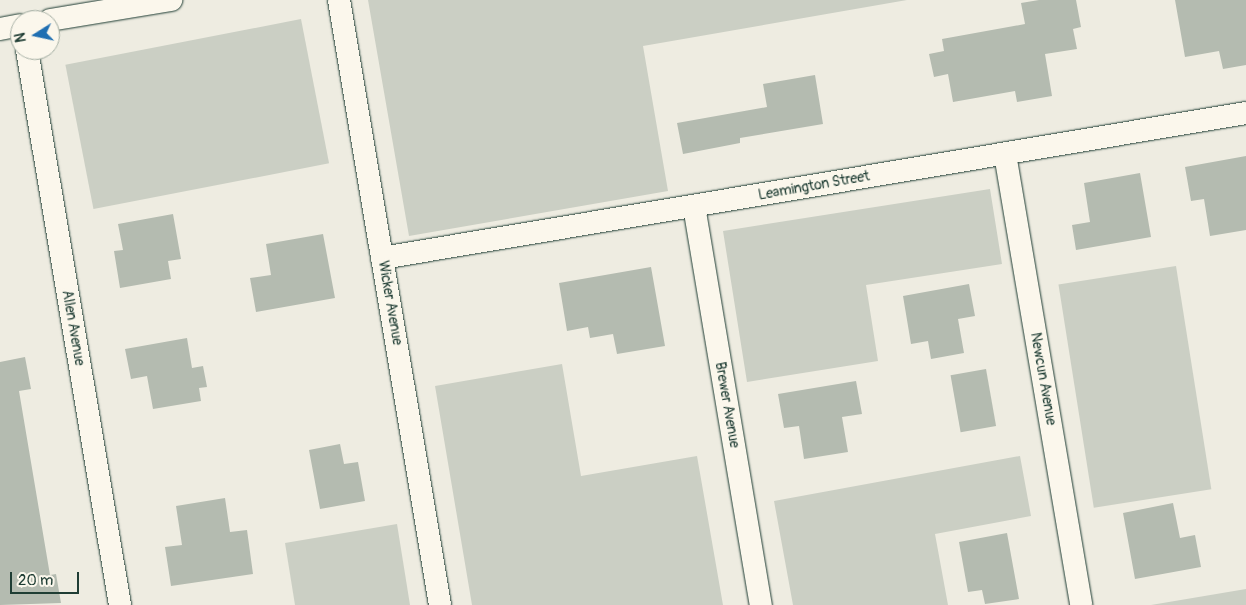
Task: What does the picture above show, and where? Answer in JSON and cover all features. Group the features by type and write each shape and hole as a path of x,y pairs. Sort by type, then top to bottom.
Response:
{"street":[{"path":"60,18 171,0"},
{"name":"Wicker Avenue","path":"339,0 440,605"},
{"name":"Allen Avenue","path":"29,60 120,605"},
{"name":"Leamington Street","path":"382,258 1246,113"},
{"name":"Newcun Avenue","path":"1005,154 1081,605"},
{"name":"Brewer Avenue","path":"694,206 761,605"}],"shaded area":[{"path":"368,0 907,0 643,46 668,191 409,236"},
{"path":"301,19 329,163 93,209 65,65"},
{"path":"990,189 1002,264 866,285 878,361 747,382 723,231"},
{"path":"1176,266 1211,489 1094,508 1058,285"},
{"path":"562,364 581,476 697,456 723,605 472,605 435,386"},
{"path":"1020,456 1031,516 935,534 948,605 793,605 774,501"},
{"path":"397,524 410,605 295,605 285,543"},
{"path":"1246,589 1246,605 1151,605"}],"building":[{"path":"1039,0 1076,0 1081,27 1073,29 1077,49 1045,54 1052,96 1017,102 1015,91 953,102 948,74 934,77 929,54 944,51 942,39 1025,24 1021,3"},
{"path":"1175,0 1246,0 1246,65 1223,69 1219,51 1185,57"},
{"path":"815,75 823,124 740,138 740,143 683,154 677,123 767,107 763,84"},
{"path":"1246,156 1246,230 1210,236 1204,199 1191,201 1185,167"},
{"path":"1140,173 1151,237 1076,250 1072,225 1090,222 1084,183"},
{"path":"173,214 181,259 168,261 171,279 120,288 114,251 123,250 118,224"},
{"path":"323,234 335,298 256,312 250,278 271,275 266,244"},
{"path":"651,267 665,346 617,354 613,334 590,338 588,327 567,331 559,283"},
{"path":"969,284 975,316 958,319 964,353 931,359 928,341 911,344 903,296"},
{"path":"187,338 192,368 203,366 207,387 199,388 201,401 153,409 147,376 131,379 125,349"},
{"path":"25,357 31,389 19,391 50,575 56,574 61,603 0,605 0,362"},
{"path":"986,369 996,426 961,432 951,375"},
{"path":"856,381 862,414 842,417 848,452 804,459 799,426 784,428 778,394"},
{"path":"340,444 344,464 358,462 365,501 320,509 309,450"},
{"path":"225,498 230,532 247,530 253,574 171,586 165,547 182,545 176,506"},
{"path":"1173,503 1180,538 1195,535 1201,567 1135,579 1123,513"},
{"path":"1007,533 1019,599 985,604 982,590 968,592 959,542"}]}
